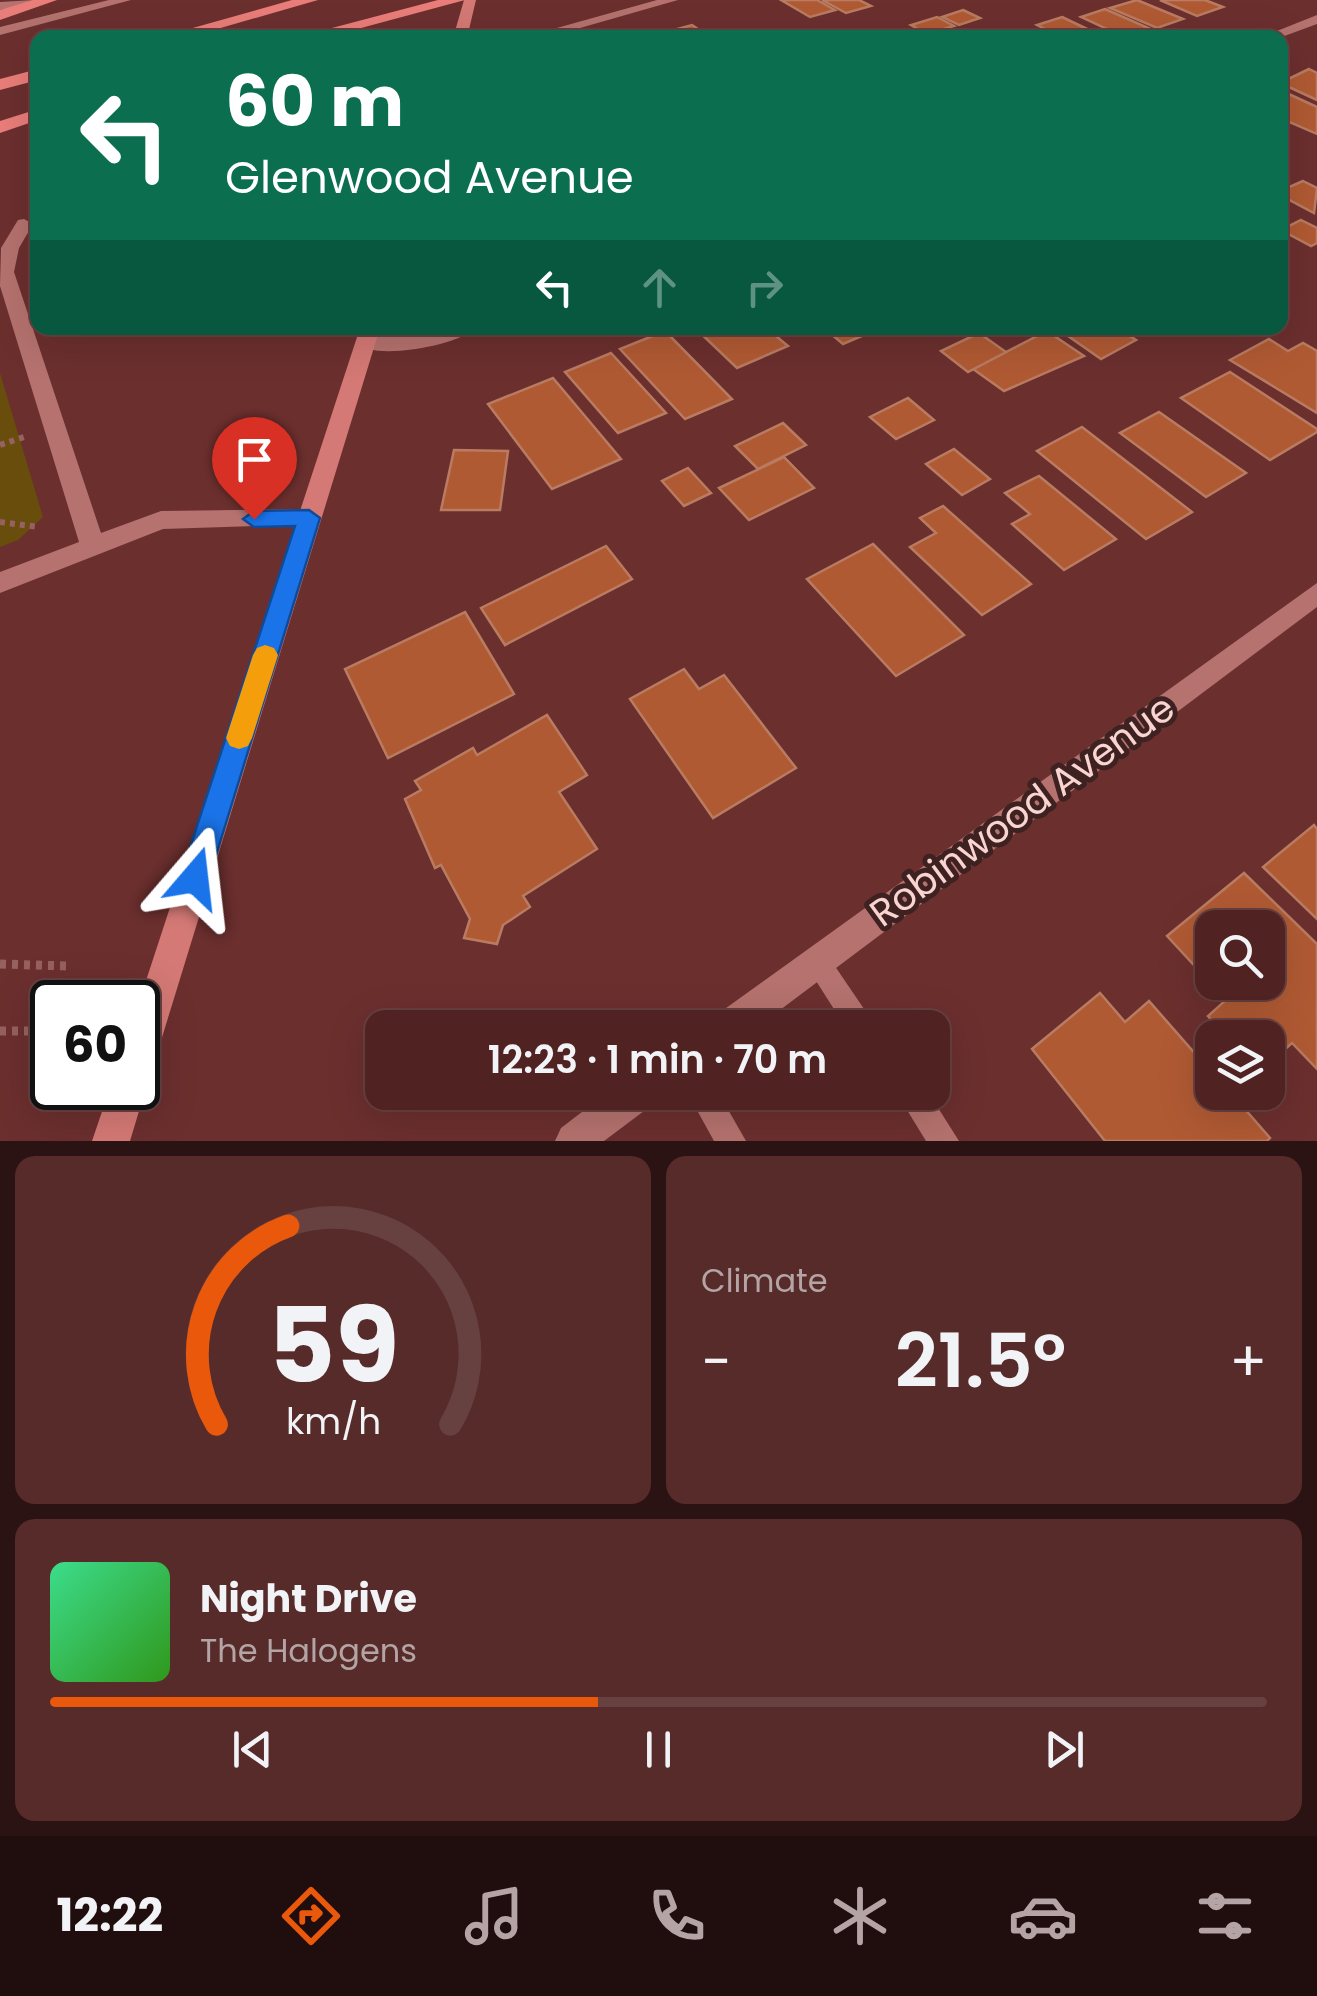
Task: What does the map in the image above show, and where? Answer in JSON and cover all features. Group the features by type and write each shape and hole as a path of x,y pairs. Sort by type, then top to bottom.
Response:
{"highway":[{"path":"0,14 49,0"},
{"path":"196,30 310,0"},
{"path":"340,30 464,4"},
{"path":"0,85 30,76"},
{"path":"0,126 30,117"}],"main road":[{"path":"461,30 464,4"},
{"path":"160,989 368,335"},
{"path":"111,1141 121,1110"}],"street":[{"path":"0,6 28,0"},
{"path":"0,31 126,0"},
{"path":"558,30 672,0"},
{"path":"1287,30 1317,19"},
{"path":"24,224 10,248 5,272 93,546"},
{"path":"368,335 424,343 446,335"},
{"path":"0,583 162,520 309,518"},
{"name":"Robinwood Avenue","path":"752,1010 1317,592"},
{"path":"574,1141 615,1110"}],"lane":[{"path":"817,962 851,1010"},
{"path":"713,1110 731,1141"},
{"path":"922,1110 944,1141"}],"path":[{"path":"0,522 39,528"},
{"path":"0,964 68,966"},
{"path":"0,1032 30,1032"}],"shaded area":[{"path":"0,373 43,517 18,540 0,547"}],"building":[{"path":"781,0 817,0 835,10 810,17"},
{"path":"822,0 859,0 871,6 846,13"},
{"path":"1137,0 1183,19 1157,28 1110,8"},
{"path":"1160,0 1205,0 1223,7 1197,16"},
{"path":"1105,9 1153,30 1109,30 1081,17"},
{"path":"963,10 980,18 959,25 942,17"},
{"path":"937,17 954,26 920,30 911,25"},
{"path":"1062,17 1089,30 1047,30 1037,25"},
{"path":"692,25 699,30 673,30"},
{"path":"1309,69 1317,73 1317,100 1288,87 1288,79"},
{"path":"1288,94 1317,107 1317,134 1288,121"},
{"path":"1303,181 1317,188 1314,213 1288,199 1288,188"},
{"path":"1301,220 1317,228 1317,243 1311,246 1288,234 1288,226"},
{"path":"655,335 669,335 732,399 685,419 620,349"},
{"path":"702,335 782,335 777,337 788,346 737,368"},
{"path":"832,335 864,335 843,344"},
{"path":"982,335 1006,352 968,372 941,351"},
{"path":"1039,335 1053,335 1084,356 1004,391 973,369"},
{"path":"1128,335 1136,340 1101,359 1068,336"},
{"path":"1269,339 1288,351 1303,343 1317,351 1317,413 1230,360"},
{"path":"611,353 666,413 618,433 565,372"},
{"path":"1230,372 1317,432 1270,460 1181,398"},
{"path":"553,378 621,459 552,489 488,404"},
{"path":"908,398 934,420 896,439 870,417"},
{"path":"1159,412 1246,473 1206,497 1120,433"},
{"path":"783,423 806,445 758,469 735,446"},
{"path":"1082,427 1192,512 1146,539 1037,451"},
{"path":"954,449 990,479 962,495 926,464"},
{"path":"454,450 508,451 500,510 441,510"},
{"path":"784,457 814,488 749,520 719,488"},
{"path":"688,468 711,493 684,506 662,481"},
{"path":"1039,476 1116,539 1064,570 1012,524 1030,514 1005,493"},
{"path":"943,506 1031,584 982,615 910,547 936,533 920,518"},
{"path":"873,544 964,635 896,676 807,579"},
{"path":"606,546 632,579 505,645 481,608"},
{"path":"465,612 514,694 388,758 345,669"},
{"path":"684,669 699,689 724,675 796,768 713,818 630,699"},
{"path":"547,715 587,775 559,792 597,849 523,896 530,907 503,925 497,944 464,938 470,919 441,865 435,868 405,799 421,790 415,781 473,748 477,755"},
{"path":"1314,825 1317,829 1317,919 1263,867"},
{"path":"1244,873 1282,910 1199,910"},
{"path":"1195,913 1195,966 1167,936"},
{"path":"1285,913 1317,944 1317,1069 1292,1043 1285,1049 1285,1020 1211,1020 1208,1016 1226,1000 1285,1000"},
{"path":"1100,993 1125,1022 1149,1001 1195,1054 1195,1110 1246,1110 1270,1138 1105,1141 1032,1049"}],"slow traffic":[{"path":"239,738 265,655"}],"route":[{"path":"195,878 309,518 254,519"}]}
